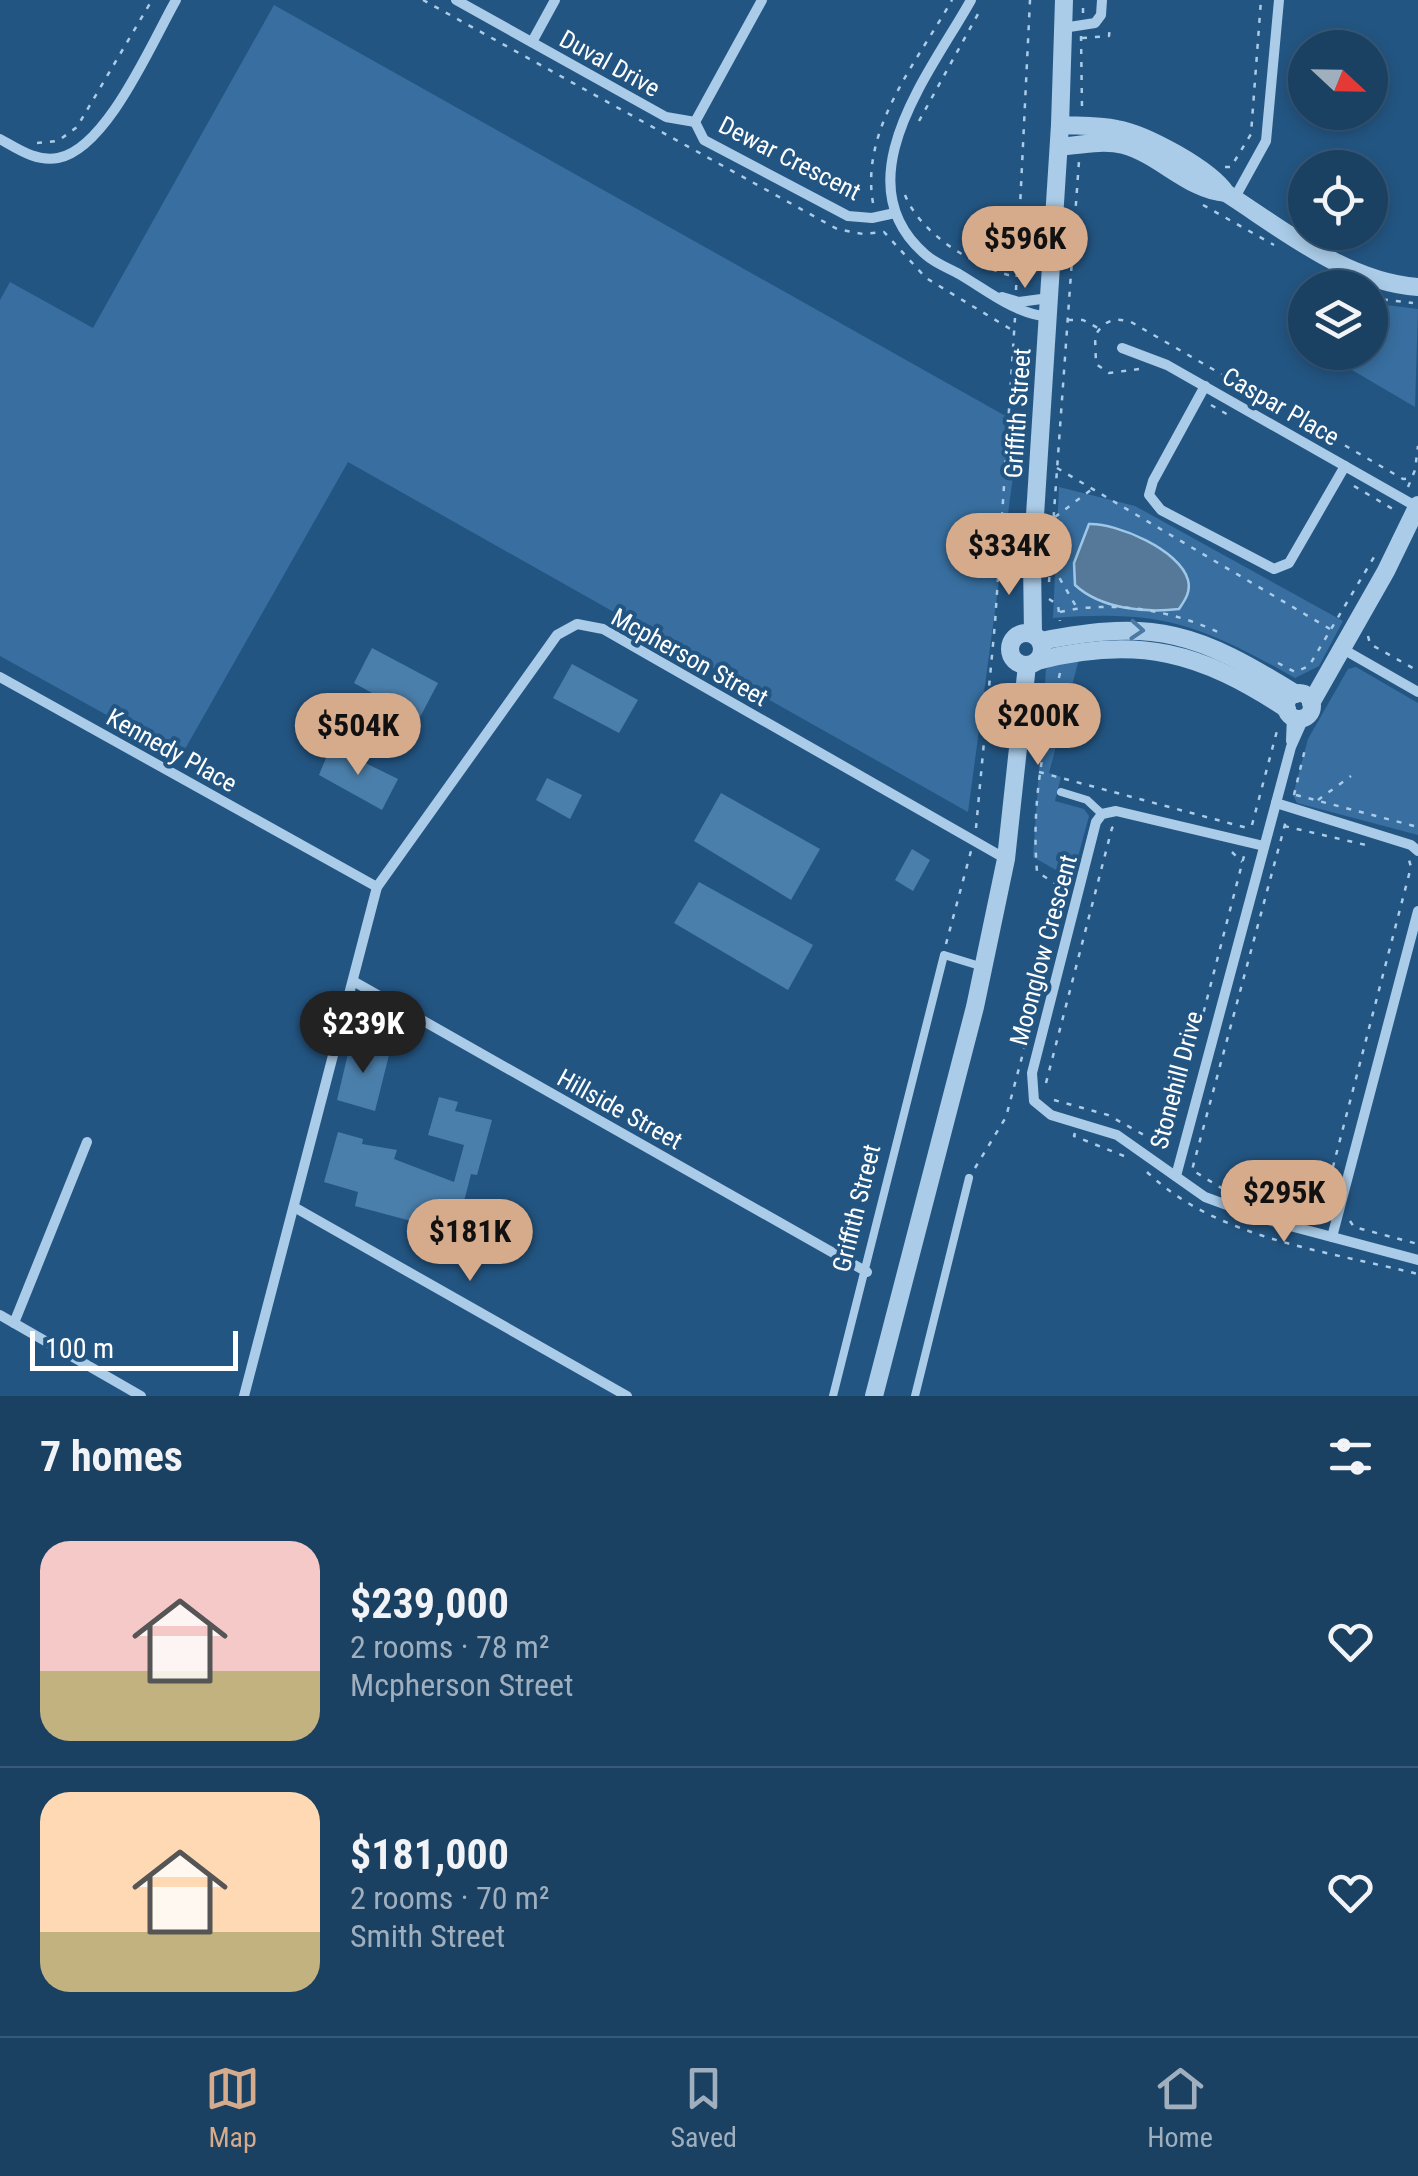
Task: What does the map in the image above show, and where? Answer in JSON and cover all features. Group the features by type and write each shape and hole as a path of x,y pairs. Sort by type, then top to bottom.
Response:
{"street":[{"path":"0,139 33,157 56,159 81,150 100,131 176,0"},
{"name":"Duval Drive","path":"456,0 666,117 695,122"},
{"path":"532,42 555,0"},
{"name":"Dewar Crescent","path":"762,0 695,122 704,140 848,216 872,218 895,213"},
{"path":"971,0 895,137 887,175 895,213 924,254 1015,305 1055,312"},
{"name":"Griffith Street","path":"1031,636 1032,562 1055,312 1064,0"},
{"path":"1063,28 1096,23 1102,0"},
{"path":"1230,196 1266,141 1279,0"},
{"path":"1060,125 1122,129 1145,138 1217,180 1230,196 1353,272 1385,284 1418,287"},
{"path":"1058,146 1109,142 1128,146 1210,192 1230,196"},
{"path":"1015,305 1055,312"},
{"name":"Caspar Place","path":"1122,348 1168,365 1412,503"},
{"path":"1205,386 1153,480 1149,495 1161,510 1274,569 1289,563 1345,466"},
{"path":"1028,663 1109,629 1148,630 1228,654 1296,708 1328,671 1386,571 1412,503"},
{"name":"Mcpherson Street","path":"244,1396 378,887 557,635 577,624 602,629 1006,859"},
{"path":"874,1396 983,967 1006,859 1021,698 1028,663 1042,651 1031,636"},
{"path":"1028,663 1010,649 1031,636 1064,645"},
{"path":"1342,648 1418,692"},
{"name":"Kennedy Place","path":"0,677 378,887"},
{"name":"Stonehill Drive","path":"1296,708 1291,747 1176,1176 1205,1197 1418,1260"},
{"path":"1276,803 1411,845 1413,853"},
{"path":"1102,814 1116,811 1264,846"},
{"name":"Moonglow Crescent","path":"1102,814 1096,822 1032,1073 1031,1091 1039,1108 1118,1136 1176,1176"},
{"path":"1332,1237 1413,958 1418,911"},
{"name":"Hillside Street","path":"353,981 866,1272"},
{"path":"14,1323 88,1142"},
{"path":"294,1207 627,1396"},
{"path":"0,1315 140,1396"}],"lane":[{"path":"1061,792 1087,800 1102,814"},
{"path":"944,956 983,967"},
{"name":"Griffith Street","path":"833,1396 944,956"},
{"path":"915,1396 969,1178"}],"path":[{"path":"30,142 58,141 76,127 152,0"},
{"path":"917,124 985,0"},
{"path":"944,956 975,841 995,622 1030,0"},
{"path":"1222,168 1231,166 1251,134 1261,0"},
{"path":"1081,38 1082,110 1096,112"},
{"path":"1050,582 1057,468 1055,312 1079,152"},
{"path":"902,184 911,209 930,232 994,270 1016,277"},
{"path":"1192,199 1279,248"},
{"path":"1388,300 1418,303"},
{"path":"1055,312 1099,329"},
{"path":"1396,520 1412,503 1418,446"},
{"path":"1057,468 1331,630 1379,548"},
{"path":"1054,518 1092,489"},
{"path":"1052,566 1077,608"},
{"path":"1047,598 1058,605 1064,645 1038,771 1033,824 1037,872 1067,888"},
{"path":"1366,633 1370,644 1418,672"},
{"path":"1049,1098 1108,1115 1160,1144 1170,1142 1252,826 1296,708"},
{"path":"1308,738 1192,1170 1228,1192 1311,1215 1322,1209 1413,853"},
{"path":"1038,771 1252,826"},
{"path":"1317,801 1350,776"},
{"path":"1294,794 1418,828"},
{"path":"1043,1093 1112,828 1120,821"},
{"path":"1284,826 1375,847"},
{"path":"1233,852 1242,862"},
{"path":"969,1178 1006,1118 1037,1000"},
{"path":"1349,1220 1354,1227 1418,1244"}],"shaded area":[{"path":"274,5 1020,424 968,812 348,462 181,756 0,656 0,300 10,282 93,328"},
{"path":"1388,305 1418,309 1415,407 1352,370 1388,370"},
{"path":"1059,487 1135,506 1343,621 1319,666 1295,678 1206,633 1153,619 1053,618"},
{"path":"1089,524 1131,533 1173,558 1189,584 1179,609 1124,608 1097,599 1075,585 1074,563"},
{"path":"1079,659 1049,773 1061,777 1055,801 1084,809 1089,816 1072,879 1033,857 1046,669"},
{"path":"1356,667 1418,703 1418,835 1297,803 1293,795 1308,739 1348,669"}],"building":[{"path":"372,648 438,683 419,719 354,683"},
{"path":"572,664 638,700 619,733 553,698"},
{"path":"331,746 398,779 382,810 319,775"},
{"path":"547,778 582,795 570,819 536,800"},
{"path":"721,793 820,849 791,900 694,841"},
{"path":"912,849 930,860 913,891 895,880"},
{"path":"699,882 813,945 788,990 674,923"},
{"path":"351,1041 390,1051 375,1111 337,1100"},
{"path":"439,1097 458,1102 455,1111 492,1120 477,1175 471,1174 456,1233 355,1206 358,1192 324,1182 338,1132 363,1139 362,1144 397,1150 394,1159 454,1182 464,1145 428,1135"}]}
